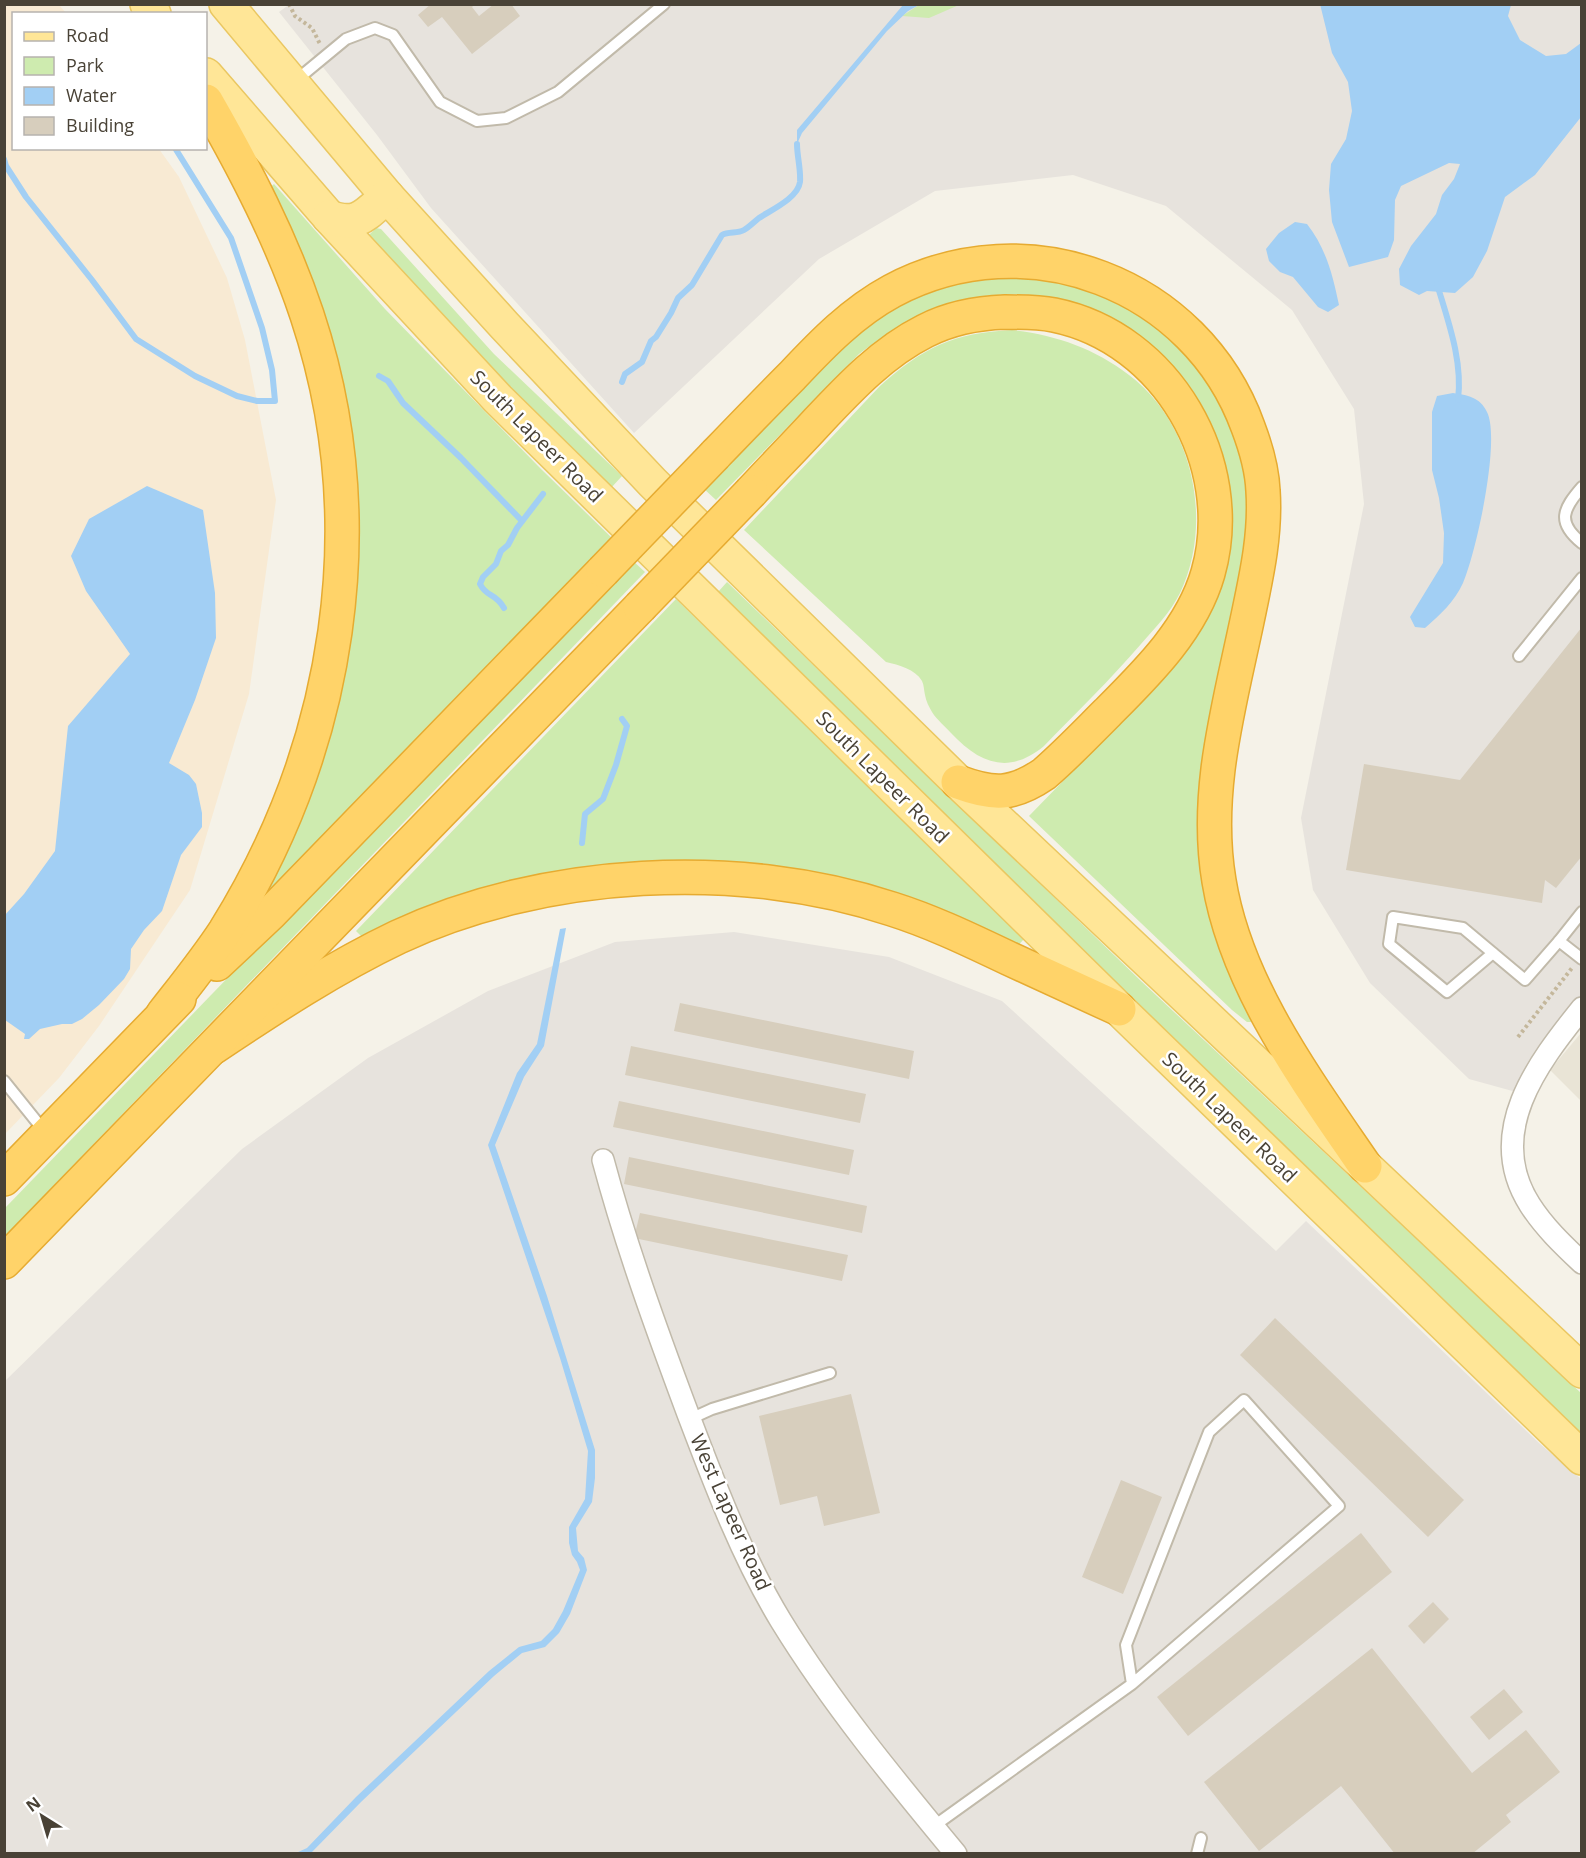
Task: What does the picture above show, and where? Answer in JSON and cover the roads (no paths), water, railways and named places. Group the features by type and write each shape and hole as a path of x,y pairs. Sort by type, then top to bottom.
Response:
{"highway":[{"path":"163,1014 225,931 281,824 302,771 319,716 334,646 342,579 342,514 338,461 330,408 316,345 296,284 267,217 207,103"},
{"path":"4,1179 163,1014 270,914 839,329 866,307 917,279 975,263 1029,262 1083,271 1107,280 1152,303 1170,316 1204,350 1231,387 1243,412 1261,469 1264,499 1259,567 1217,770 1214,830 1219,884 1235,941 1245,968 1263,1004 1310,1087 1365,1166"},
{"path":"4,1262 872,367 898,347 926,331 958,318 988,312 1024,311 1054,315 1108,336 1132,352 1152,369 1187,412 1208,462 1214,485 1216,514 1214,548 1208,574 1188,618 1152,667 1044,774 1028,785 1000,792 974,788 958,782"},
{"path":"214,1047 329,972 400,936 439,921 507,900 568,886 661,877 755,881 847,896 890,908 965,937 1119,1009"}],"main road":[{"path":"225,4 387,196 504,325 653,483 958,782 1581,1371"},
{"name":"South Lapeer Road","path":"207,76 329,217 498,399 1119,1009 1581,1458"},
{"path":"329,217 342,222 353,221 387,196"}],"street":[{"path":"1581,1008 1528,1083 1515,1119 1512,1139 1516,1174 1529,1204 1549,1231 1581,1263"},
{"name":"West Lapeer Road","path":"603,1160 662,1345 742,1549 780,1620 822,1683 956,1854"}],"lane":[{"path":"291,84 346,39 375,28 393,35 440,102 477,121 506,118 558,92 664,4"},
{"path":"1581,487 1569,502 1564,516 1568,530 1581,543"},
{"path":"1519,656 1581,578"},
{"path":"1492,953 1447,992 1389,944 1393,917 1463,928 1525,980 1581,912"},
{"path":"1559,941 1581,958"},
{"path":"4,1081 47,1134"},
{"path":"690,1419 712,1408 830,1373"},
{"path":"934,1826 1132,1684 1339,1506 1244,1400 1209,1432 1196,1464 1126,1645 1132,1684"},
{"path":"1197,1854 1201,1838"}],"water":[{"path":"1320,4 1511,5 1508,16 1520,40 1546,56 1566,54 1581,43 1581,117 1535,175 1505,197 1487,251 1473,277 1455,293 1427,291 1419,295 1400,285 1399,269 1411,246 1436,214 1442,195 1454,179 1460,164 1449,163 1401,186 1395,200 1394,240 1388,257 1349,267 1332,222 1329,190 1331,164 1346,139 1352,111 1348,82 1332,53"},
{"path":"903,5 919,5 908,11 887,31 802,133 797,144 797,130"},
{"path":"1295,222 1307,224 1314,233 1328,263 1339,305 1328,312 1318,307 1293,277 1280,272 1269,261 1266,249 1279,233"},
{"path":"1453,393 1477,400 1487,412 1491,426 1491,446 1485,497 1474,548 1460,590 1447,607 1425,628 1415,627 1410,617 1443,563 1444,533 1432,470 1432,412 1437,396"},
{"path":"147,486 203,510 215,593 216,638 195,700 169,763 189,775 196,784 202,813 202,827 181,855 162,911 144,930 131,949 130,969 124,979 82,1019 72,1024 40,1029 29,1039 24,1039 25,1034 5,1020 5,915 24,894 55,851 68,726 130,654 86,591 71,556 89,519"},
{"path":"566,928 544,1046 524,1077 495,1145 547,1296 595,1450 592,1502 576,1528 578,1551 584,1558 587,1570 570,1614 559,1633 545,1647 522,1653 494,1676 361,1802 311,1853 296,1853 307,1848 356,1797 489,1671 519,1647 541,1641 553,1629 563,1611 580,1570 572,1555 569,1527 585,1499 588,1451 560,1358 488,1145 517,1073 537,1044 560,929"}],"waterway":[{"path":"622,382 625,374 642,362 651,341 656,337 678,298 692,285 722,235 744,230 783,203 798,188 800,173 797,144"},
{"path":"4,159 26,197 136,339 195,376 237,396 257,401 275,401 272,370 262,328 231,238 176,150"},
{"path":"1437,284 1456,356 1458,400"},
{"path":"379,376 388,381 403,403 522,521"},
{"path":"504,608 480,584 483,577 496,564 501,551 508,545 517,528 543,494"},
{"path":"582,843 585,814 603,799 616,765 627,726 622,719"}]}
